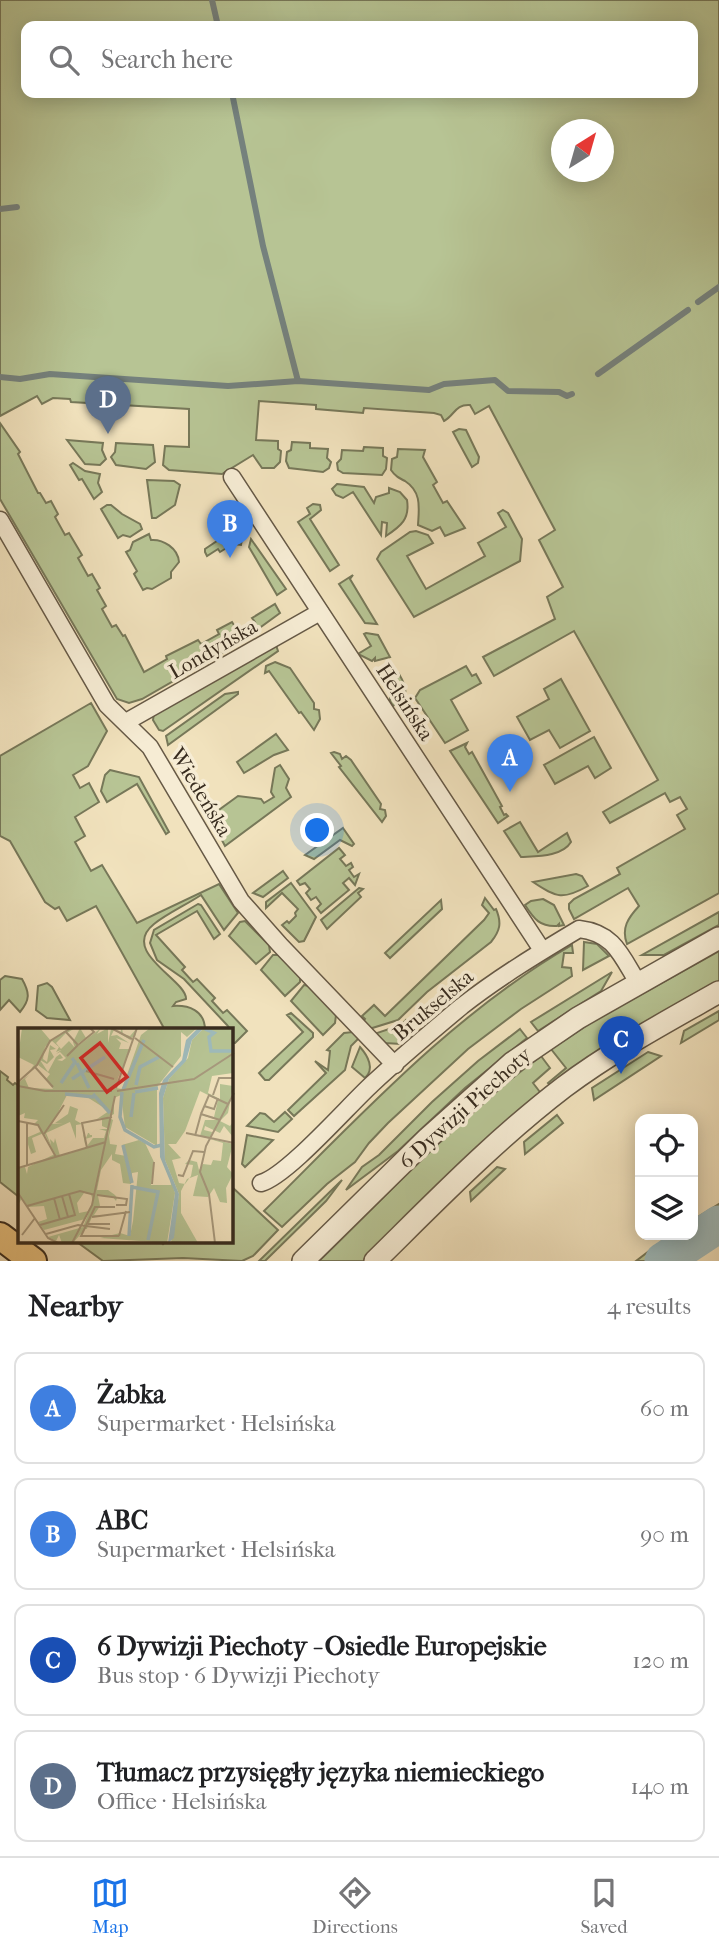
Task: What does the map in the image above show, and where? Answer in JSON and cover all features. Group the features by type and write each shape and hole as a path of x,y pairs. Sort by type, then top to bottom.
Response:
{"main road":[{"path":"0,1236 33,1261"}],"street":[{"name":"Helsińska","path":"232,477 542,950"},
{"name":"Wiedeńska","path":"0,520 107,705 150,747 241,901 395,1065"},
{"name":"Londyńska","path":"126,722 320,612"},
{"name":"Brukselska","path":"261,1183 271,1181 395,1065 493,982 579,929 594,931 609,938 638,983"},
{"name":"6 Dywizji Piechoty","path":"303,1261 428,1138 500,1073 564,1027 719,938"},
{"path":"375,1261 500,1141 564,1087 623,1048 719,992"}],"green space":[{"path":"0,0 719,0 719,893 627,944 627,924 639,906 628,888 574,919 569,909 569,904 574,899 620,874 617,868 685,829 677,815 687,809 680,797 670,802 665,793 610,823 603,812 658,780 574,631 494,676 483,657 555,619 547,597 563,587 539,540 555,530 489,406 475,414 470,405 461,406 444,421 441,415 434,413 364,408 363,413 316,409 316,405 259,401 256,440 278,441 280,462 274,468 262,468 253,455 222,474 169,470 163,465 165,446 189,447 189,409 71,402 70,399 53,398 42,404 37,396 0,416"},
{"path":"0,423 20,452 18,454 38,493 46,503 51,501 58,514 55,517 65,535 69,533 82,555 78,558 88,576 92,574 100,588 97,590 106,606 102,609 112,627 116,625 123,636 125,635 144,672 167,659 166,656 198,640 201,644 219,634 217,630 232,622 239,633 244,630 248,638 142,699 129,703 117,699 0,499"},
{"path":"466,430 479,457 478,463 472,467 453,432"},
{"path":"67,440 103,443 102,450 106,459 100,465 85,464"},
{"path":"292,442 310,443 310,448 328,449 327,458 331,462 329,468 323,472 289,468 286,461 287,452 291,450"},
{"path":"116,443 153,445 155,462 146,469 116,465 111,457"},
{"path":"364,447 383,448 383,456 387,458 386,469 382,475 343,473 338,470 337,463 341,459 342,450 363,451"},
{"path":"398,449 425,450 423,457 437,482 433,485 443,503 447,501 465,528 445,536 440,527 432,531 418,525 417,495 410,485 391,470 392,459 397,457"},
{"path":"73,463 85,471 100,474 98,483 102,492 94,499 70,465"},
{"path":"147,480 174,481 180,485 175,505 156,518 152,518"},
{"path":"337,484 364,487 374,503 376,497 389,493 389,488 400,492 407,500 406,517 386,536 387,523 382,522 381,535 353,492 343,498 336,495 332,489"},
{"path":"313,504 320,505 321,510 310,519 339,565 330,571 298,522 310,514 307,508"},
{"path":"107,505 140,524 142,529 130,537 123,535 118,538 101,509"},
{"path":"503,510 508,513 522,539 520,561 414,617 377,559 381,552 410,532 428,535 433,543 407,556 426,589 485,556 478,543 506,527 498,513"},
{"path":"149,534 151,540 165,543 173,549 179,562 171,572 171,578 152,589 143,590 134,574 137,571 126,552 130,550 133,542"},
{"path":"243,534 241,545 233,544 207,556 205,549 226,535"},
{"path":"251,539 286,589 277,595 249,547"},
{"path":"353,575 350,579 377,624 365,623 339,584"},
{"path":"275,604 280,613 254,632 250,626 255,622 252,618"},
{"path":"364,634 378,635 390,657 375,661 375,658 372,661 358,654 371,646"},
{"path":"276,645 278,651 163,731 159,730 153,720 154,713"},
{"path":"275,662 290,668 314,703 314,709 319,710 320,719 314,730 269,671 265,673 266,666"},
{"path":"466,666 472,676 476,674 481,683 451,700 468,730 445,743 415,698 420,690"},
{"path":"399,674 405,692 402,699 393,706 390,701 390,686 393,687 392,680"},
{"path":"561,679 590,731 560,748 549,730 530,740 517,717 549,699 544,689"},
{"path":"238,692 168,745 166,736 225,694"},
{"path":"91,703 107,731 88,766 73,775 80,788 89,783 99,802 75,817 85,836 75,842 91,871 102,865 137,923 219,884 238,913 224,930 201,895 159,920 145,934 144,945 149,955 183,991 186,999 173,1006 195,1010 202,1018 205,1028 164,1028 96,906 67,921 59,907 55,909 45,902 10,841 0,836 0,756"},
{"path":"276,734 288,750 244,773 237,762"},
{"path":"594,737 611,768 595,778 588,766 555,784 544,765"},
{"path":"467,743 465,747 469,754 472,752 502,806 500,807 504,815 508,816 498,823 450,751"},
{"path":"331,753 340,754 342,759 346,756 351,760 381,804 380,809 385,810 386,816 382,822 339,767 341,766"},
{"path":"280,765 289,779 286,788 291,797 225,846 212,815 238,796 261,799 264,803 274,797 271,792 275,768"},
{"path":"110,770 139,777 169,832 166,834 137,784 107,802 101,791 105,775"},
{"path":"520,822 538,852 567,833 571,842 562,851 521,857 504,831"},
{"path":"343,828 354,844 352,846 340,840 314,859 305,855"},
{"path":"339,848 345,855 340,859 346,866 351,863 353,867 349,870 354,877 359,874 355,885 349,878 343,883 349,890 321,913 317,908 321,904 316,897 311,900 306,893 310,889 305,883 300,885 297,881"},
{"path":"283,871 288,878 263,897 253,893"},
{"path":"576,874 582,876 588,886 572,894 554,894 533,882"},
{"path":"291,883 316,917 304,941 299,942 282,925 287,921 289,923 296,916 298,909 282,893 266,908 266,902"},
{"path":"359,888 363,889 358,893 361,897 327,929 321,920"},
{"path":"485,898 494,910 496,909 499,919 498,930 491,942 427,992 398,1020 369,1029 362,1016 374,1005 385,1016 484,920 489,913 482,905"},
{"path":"543,899 554,905 564,925 551,926 542,923 525,905"},
{"path":"441,900 442,909 390,958 385,953"},
{"path":"198,904 201,905 220,934 214,939 197,911 156,935 185,967 182,970 193,982 197,979 215,998 212,1001 223,1013 227,1010 247,1031 235,1043 233,1028 229,1028 184,979 157,960 150,943 154,930"},
{"path":"719,912 719,925 664,955 642,955"},
{"path":"245,921 269,945 270,952 256,964 229,936 240,922"},
{"path":"584,942 597,944 609,956 583,970"},
{"path":"572,945 573,953 564,953 562,967 571,968 572,976 521,1009 468,1049 388,1123 355,1162 327,1184 282,1227 264,1211 373,1103 448,1034 529,972"},
{"path":"719,951 719,984 553,1088 548,1083 566,1068 551,1049 595,1020"},
{"path":"273,955 279,955 300,977 300,982 285,996 261,970"},
{"path":"612,972 601,991 538,1031 531,1022"},
{"path":"5,976 22,979 26,988 26,1004 20,1012 9,1000 0,1010 0,980"},
{"path":"47,983 52,987 70,1020 47,1018 36,1010 38,986"},
{"path":"304,985 309,986 336,1015 335,1023 323,1035 291,1001"},
{"path":"719,1011 719,1020 681,1043 684,1031"},
{"path":"291,1013 313,1033 313,1037 269,1080 265,1080 259,1073 303,1032 287,1015"},
{"path":"406,1020 417,1031 401,1044 385,1043 374,1034 401,1025"},
{"path":"520,1029 527,1038 465,1088 398,1151 346,1190 362,1167 379,1155 432,1102 478,1061"},
{"path":"353,1032 359,1038 351,1046 345,1070 294,1116 288,1110 326,1073 315,1061 328,1070 330,1051 327,1050 344,1033"},
{"path":"360,1047 368,1058 370,1067 365,1078 352,1067"},
{"path":"648,1052 661,1056 594,1100 592,1088"},
{"path":"541,1056 550,1068 533,1083 543,1096 488,1142 364,1261 319,1261 454,1129"},
{"path":"0,1071 13,1085 18,1085 18,1196 0,1182"},
{"path":"285,1112 292,1119 278,1132 247,1126 260,1113 274,1122"},
{"path":"557,1115 563,1123 525,1154 524,1142"},
{"path":"247,1135 273,1140 245,1167 242,1164"},
{"path":"497,1167 505,1169 471,1201 470,1192"},
{"path":"342,1180 326,1201 265,1261 259,1261"},
{"path":"233,1188 278,1230 253,1256 242,1261 183,1258 103,1261 80,1244 233,1244"},
{"path":"719,1204 719,1243 692,1261 636,1261 663,1240 698,1240 698,1217"}],"waterway":[{"path":"212,0 217,21"},
{"path":"233,98 263,246 298,381"},
{"path":"0,209 17,207"},
{"path":"698,302 719,287"},
{"path":"598,374 688,310"},
{"path":"0,377 20,379 50,374 228,386 298,381 429,390 444,384 495,380 508,391 559,392 567,396 572,394"},
{"path":"663,1261 719,1224"}],"place":[{"name":"Tłumacz przysięgły języka niemieckiego","path":"108,434"},
{"name":"ABC","path":"230,558"},
{"name":"Żabka","path":"510,792"},
{"name":"6 Dywizji Piechoty - Osiedle Europejskie","path":"621,1074"}]}
